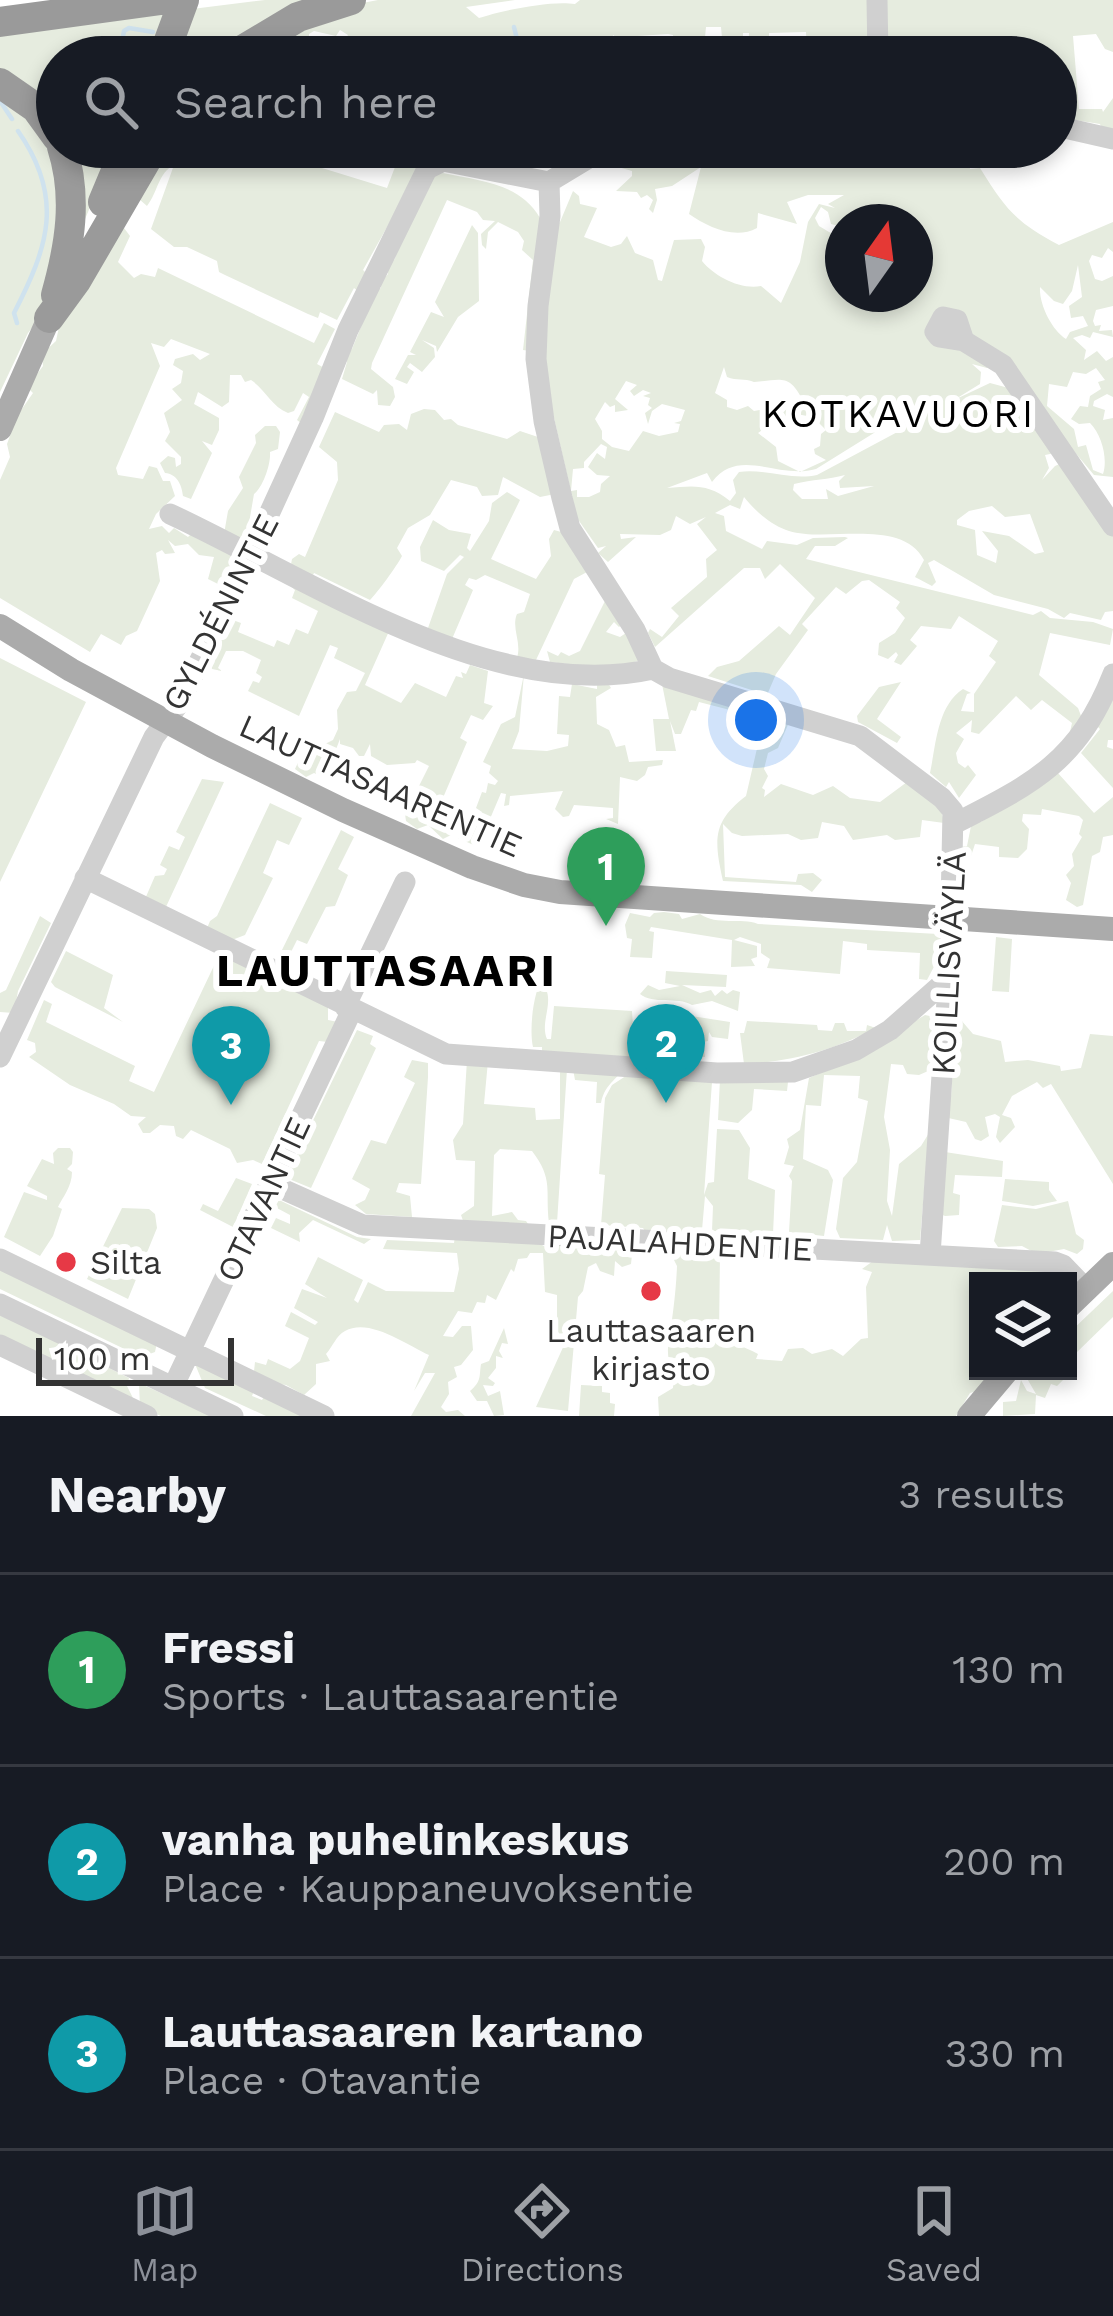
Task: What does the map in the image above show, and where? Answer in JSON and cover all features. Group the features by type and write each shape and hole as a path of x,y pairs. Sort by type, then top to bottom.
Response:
{"highway":[{"path":"0,22 160,0"},
{"path":"170,36 184,0"},
{"path":"266,36 298,17 350,0"},
{"path":"0,82 36,108"},
{"path":"49,318 65,262 71,216 68,168"},
{"path":"49,318 117,168"},
{"path":"49,318 142,168"}],"main road":[{"path":"0,429 49,318"},
{"name":"LAUTTASAARENTIE","path":"0,609 36,628 71,670"},
{"name":"LAUTTASAARENTIE","path":"0,626 71,670 343,810 524,885 560,892 1113,929"},
{"name":"LAUTTASAARENTIE","path":"0,643 71,670"},
{"path":"1077,1298 1113,1265"},
{"path":"969,1416 999,1380"}],"street":[{"path":"877,0 878,36"},
{"path":"1077,131 1113,139"},
{"name":"GYLDÉNINTIE","path":"0,1057 154,737 251,554 348,330 429,168"},
{"name":"GYLDÉNINTIE","path":"478,168 549,182"},
{"path":"572,168 549,182 536,359 544,421 571,528 635,630 653,669"},
{"path":"964,341 1003,365 1113,526"},
{"path":"170,514 419,634 492,663 572,674 653,669 669,678 860,736 951,805 956,823"},
{"name":"KOILLISVÄYLÄ","path":"930,1255 956,823 1052,768 1089,726 1113,674"},
{"path":"86,878 446,1054 717,1073 785,1073 826,1062 890,1030 949,978"},
{"name":"OTAVANTIE","path":"173,1387 271,1184 405,882"},
{"name":"PAJALAHDENTIE","path":"271,1184 372,1226 1055,1262 1069,1272"},
{"path":"0,1258 324,1416"},
{"path":"0,1304 233,1416"},
{"path":"0,1346 147,1416"}],"shaded area":[{"path":"265,0 326,0 258,36 182,36 192,9"},
{"path":"378,0 515,0 466,7 479,18 580,0 1113,0 1113,52 1105,49 1096,34 722,36 721,27 706,27 705,36 347,36 340,30 336,36 314,31 309,36 282,36 342,7"},
{"path":"168,11 159,36 36,36 36,106 0,75 0,35"},
{"path":"1077,85 1079,109 1103,112 1113,98 1113,131 1077,120"},
{"path":"0,88 28,107 36,123 36,168 58,168 66,183 47,309 28,333 0,392"},
{"path":"71,168 107,168 82,226"},
{"path":"154,168 171,168 147,206 139,199"},
{"path":"173,168 322,168 387,188 395,168 419,168 363,270 371,278 359,292 354,288 337,320 320,312 318,318 308,314 225,275 219,272 217,261 187,247 174,247 151,229"},
{"path":"622,168 699,168 672,186 655,189 653,213 649,209 653,200 647,195 641,198 637,192 616,191 632,171"},
{"path":"701,168 980,168 1013,214 1059,245 1113,222 1113,252 1108,248 1102,258 1092,255 1089,261 1095,279 1113,276 1113,306 1096,310 1093,321 1101,325 1099,331 1112,330 1113,337 1093,332 1090,338 1073,338 1086,350 1084,360 1097,351 1106,361 1113,357 1113,397 1107,394 1093,406 1105,410 1103,420 1113,418 1113,477 1094,475 1034,404 991,364 987,368 972,364 981,372 980,384 954,400 990,383 1016,390 1060,452 1045,455 1049,468 1042,480 1066,461 1113,534 1113,611 1105,612 1101,620 1070,613 1064,618 994,595 934,560 928,563 936,582 932,586 915,577 924,560 899,539 789,531 764,517 744,497 740,509 730,505 715,513 724,516 726,531 762,549 767,541 797,545 813,538 845,537 835,546 815,546 806,559 1033,615 1041,611 1050,618 1113,629 1110,645 1050,633 1039,675 1078,708 1083,721 1069,736 1072,723 1042,700 1031,710 1016,696 979,734 971,732 972,720 956,733 964,739 956,753 958,763 968,765 976,775 959,798 949,782 946,787 930,773 939,727 948,705 963,689 971,693 961,711 974,712 974,694 996,662 989,656 998,641 959,616 951,629 921,626 910,640 917,646 901,665 894,662 896,652 888,659 878,655 879,643 895,633 905,618 896,608 900,602 869,580 846,594 836,587 802,624 808,630 767,695 708,676 717,667 739,661 779,626 790,635 815,598 780,564 765,579 760,568 744,568 655,647 650,629 662,637 679,616 671,608 707,577 706,559 717,550 697,524 706,517 690,524 676,516 671,530 660,535 620,534 621,539 636,537 608,562 598,553 606,546 598,548 577,518 548,392 543,312 553,228 573,191 580,204 597,208 584,237 611,247 627,236 635,253 653,260 658,280 662,281 674,240 701,239 705,247 702,261 713,272 736,284 761,286 781,303 800,262 808,222 819,204 825,206 815,218 825,230 825,312 933,312 933,204 828,204 844,195 808,195 787,202 797,224 758,213 757,228 749,231 713,227 689,214","holes":["1078,265 1082,297 1069,306 1071,318 1083,316 1088,326 1070,332 1066,339 1047,316 1040,287 1063,304 1072,291","724,367 731,378 788,382 802,399 797,404 754,411 748,406 727,407 727,400 715,393","1096,368 1105,380 1098,382 1101,389 1090,396 1088,407 1080,406 1071,419 1090,423 1098,434 1103,474 1093,470 1086,445 1078,447 1074,429 1047,406 1049,384 1067,387 1073,372 1086,374","626,381 637,385 630,391 634,396 643,390 651,393 643,396 650,398 652,408 645,413 648,424 652,411 662,404 685,410 681,421 674,423 680,424 678,432 659,436 643,431 629,451 612,447 602,439 595,419 605,402 615,405 615,412 628,410 615,399","796,414 813,417 826,430 814,449 826,460 802,471 816,469 890,423 903,429 817,475 739,472 730,501 707,488 667,488 707,473 712,482 734,466 798,471 778,461 776,447 758,433 782,416 789,419","601,444 607,447 605,459 597,453 588,467 597,475 610,476 600,492 577,497 577,490 571,491 573,469 584,468","845,475 840,488 874,486 838,496 826,489 828,499 802,499 793,490 794,484","992,506 1005,517 1030,514 1044,552 1035,554 1009,536 982,531 998,551 996,563 977,555 975,530 957,525 969,511"]},
{"path":"435,174 510,190 540,218 530,351 523,350 533,260 522,250 524,241 518,232 498,222 488,232 486,249 481,234 495,221 483,220 477,212 447,200 372,363 371,369 393,387 395,397 390,406 378,405 377,390 373,394 342,379 347,362 343,355 352,349 376,290 388,274 387,264 395,259 397,246"},
{"path":"472,225 478,233 479,301 458,317 437,352 436,346 422,340 434,348 435,357 422,372 410,363 407,367 414,372 407,384 395,379 408,355 416,355 410,352 431,312 444,317 435,302"},
{"path":"124,228 130,236 118,262 134,278 141,274 155,277 158,268 314,343 324,323 335,329 317,364 328,370 301,423 297,420 309,397 303,393 288,413 241,375 230,375 229,402 222,407 198,392 194,404 219,418 219,430 212,445 202,441 212,453 191,499 183,496 178,481 160,463 168,456 175,458 176,467 181,464 181,457 165,441 170,432 164,413 182,400 172,389 181,383 183,371 173,365 175,359 193,354 200,360 210,354 171,339 164,347 151,343 160,366 116,468 118,475 143,479 149,466 157,468 163,481 170,481 175,496 156,514 149,529 162,526 169,533 174,528 188,537 193,532 235,557 224,587 208,579 214,557 168,540 175,553 156,553 160,581 137,631 121,645 101,634 90,652 0,598 0,480 10,457 7,444 17,416 33,393 27,387 43,366 42,354 56,341 59,327"},
{"path":"424,409 507,439 520,431 538,437 555,494 540,497 503,477 498,495 482,496 477,487 451,480 430,515 408,528 397,548 402,556 370,600 314,573 312,577 290,570 292,559 299,554 305,557 338,480 337,462 319,447 335,412 379,432 384,425 399,424 407,430 411,414"},
{"path":"265,426 276,426 280,432 278,449 270,452 266,475 254,494 248,529 242,539 224,534 228,511 243,488 239,477 256,443 255,435"},
{"path":"507,492 520,500 491,559 536,579 551,556 549,539 554,530 565,533 587,572 574,579 536,660 517,658 515,619 524,612 530,594 485,575 469,578 465,585 473,590 452,639 428,628 447,574 464,557 460,555 444,571 421,561 420,547 433,520 449,530 471,534 470,551 489,521 492,503"},
{"path":"285,581 390,629 365,685 401,703 415,683 446,697 456,676 463,678 461,672 466,674 470,665 488,671 484,703 493,706 483,720 471,715 460,738 467,742 436,814 455,825 451,835 443,839 428,825 417,829 406,821 405,814 429,766 417,760 387,765 371,756 370,744 364,756 359,756 340,744 340,739 321,776 306,777 295,769 301,756 333,740 337,710 347,692 356,691 365,673 334,658 338,648 330,645 299,716 248,691 262,677 256,673 261,660 243,651 226,651 218,668 222,671 212,669 210,663 230,619 241,623 238,632 274,647 277,640 289,645 296,629 308,634 318,611 292,598 295,590"},
{"path":"605,601 625,622 619,627 614,622 606,632 620,637 629,631 641,660 610,669 550,662 547,651 569,656 580,651"},
{"path":"0,658 86,702 0,882"},
{"path":"524,674 519,731 512,749 547,751 568,746 569,735 557,734 559,696 570,697 572,684 597,689 597,681 606,680 611,688 596,697 597,724 609,730 616,747 625,745 629,762 663,760 662,765 648,767 637,781 620,777 618,824 606,819 613,818 613,808 574,805 569,816 563,817 555,809 563,791 510,796 509,805 504,806 506,794 501,793 478,847 458,838 468,838 482,812 476,808 482,792 486,793 488,783 498,781 489,773 491,766 483,762 501,724 515,717"},
{"path":"901,682 877,719 901,737 897,743 858,722 857,716 879,687"},
{"path":"662,684 732,704 730,710 699,702 681,734 675,734 670,721 676,751 656,751 653,719 669,719"},
{"path":"1113,700 1113,740 1108,740 1107,747 1113,749 1113,788 1081,753 1100,729 1097,726"},
{"path":"765,714 790,720 778,748 768,753 764,797 781,784 813,795 833,786 850,798 880,802 907,782 941,808 944,823 922,820 920,837 895,840 887,835 853,840 844,826 822,822 818,838 801,840 788,834 742,836 723,824 725,877 796,882 798,874 813,873 822,880 812,892 801,885 723,881 718,833 727,814 746,796"},
{"path":"1057,772 1094,813 1113,797 1113,835 1103,837 1100,852 1092,856 1083,905 1077,907 1066,900 1071,883 1066,875 1074,866 1072,854 1082,837 1079,816 1042,809 1041,815 1023,814 1029,829 1027,849 1018,858 999,857 999,847 975,844 970,859 960,860 972,821 981,822"},
{"path":"202,779 224,782 165,909 145,899 155,876 164,875 167,869 160,865 169,846 179,850 185,837 176,832"},
{"path":"270,803 302,818 289,845 277,840 263,873 273,878 245,935 232,940 205,933 217,916"},
{"path":"341,830 354,837 338,869 348,875 335,906 326,907 307,944 297,940 288,958 280,954"},
{"path":"664,912 682,919 700,914 721,921 938,934 941,938 938,959 927,980 919,979 920,953 867,950 867,944 843,941 840,974 767,968 770,959 761,953 761,944 740,937 734,940 757,946 757,957 751,959 755,966 731,967 732,940 651,927 652,958 630,957 632,939 627,938 625,925 630,913 650,917"},
{"path":"40,916 51,923 18,991 14,1013 0,1012 0,993 6,990"},
{"path":"996,937 1012,939 1009,992 992,991"},
{"path":"66,951 113,975 104,1008 123,1022 55,987 51,982"},
{"path":"220,953 328,1006 328,1020 338,1022 328,1042 319,1041 262,1164 253,1160 237,1163 230,1149 191,1130 183,1139 176,1136 174,1126 160,1125 143,1133 138,1124 146,1117 131,1116 70,1085 29,1057 36,1052 35,1043 27,1040 44,1000 52,1004 46,1022 135,1066 129,1081 154,1092"},
{"path":"666,971 727,975 726,987 682,985 700,993 711,990 715,996 722,990 740,992 738,1011 712,1001 692,1005 640,994 648,985 659,990 680,986 665,983"},
{"path":"545,976 550,983 546,989 547,1039 551,1039 554,1006 632,1011 633,1023 630,1056 601,1103 596,1103 597,1082 575,1080 573,1069 567,1069 557,1223 549,1223 546,1178 532,1151 500,1149 494,1155 492,1216 512,1212 526,1221 543,1246 593,1245 598,1254 608,1246 615,1250 620,1244 633,1245 631,1264 622,1267 615,1261 614,1276 600,1271 596,1263 588,1267 578,1297 568,1411 536,1407 565,1343 557,1330 557,1295 545,1292 543,1253 518,1259 496,1300 487,1295 472,1313 458,1311 443,1336 453,1337 462,1326 471,1326 473,1350 454,1367 457,1377 448,1382 449,1394 441,1407 465,1416 411,1416 435,1373 425,1373 414,1391 429,1355 365,1327 339,1336 326,1354 330,1361 316,1364 316,1384 304,1395 286,1385 253,1380 255,1362 266,1365 268,1359 290,1369 300,1361 309,1338 285,1326 291,1312 315,1325 318,1322 294,1308 302,1289 327,1298 305,1284 318,1257 363,1280 354,1300 358,1303 368,1282 386,1291 454,1292 457,1253 383,1249 387,1240 454,1243 455,1236 467,1232 461,1215 474,1206 475,1161 456,1160 453,1140 463,1124 467,1060 488,1061 484,1104 535,1108 536,1120 560,1119 560,1071 542,1054 542,1047 533,1047 532,1040 535,999"},
{"path":"653,1010 730,1022 728,1039 712,1037 709,1032 708,1041 703,1042 705,1057 683,1055 682,1065 712,1082 704,1195 708,1183 714,1182 717,1129 739,1130 750,1148 748,1179 775,1190 773,1234 712,1231 713,1206 705,1196 702,1230 684,1229 680,1237 649,1237 643,1228 601,1225 605,1175 599,1174 605,1098 612,1085 635,1070 641,1017"},
{"path":"925,1015 939,1018 935,1068 907,1074 903,1065 891,1064 884,1117 890,1150 887,1201 892,1216 899,1164 929,1133 920,1240 892,1241 887,1225 883,1240 840,1238 836,1229 843,1178 857,1162 868,1101 858,1098 860,1076 824,1075 821,1106 806,1105 803,1159 828,1170 833,1180 824,1236 789,1232 789,1176 794,1166 784,1164 787,1139 800,1130 809,1078 855,1058"},
{"path":"961,1020 973,1034 1001,1041 1005,1062 1028,1060 1060,1066 1061,1071 1081,1068 1090,1034 1113,1036 1113,1184 1051,1084 1043,1088 1037,1082 1012,1096 1002,1115 1011,1118 1015,1127 1000,1143 996,1137 1000,1117 995,1114 985,1117 989,1136 981,1141 966,1122 944,1117 951,1097 956,1021"},
{"path":"747,1021 817,1025 818,1030 832,1031 835,1023 844,1023 847,1031 866,1031 867,1025 876,1028 812,1054 744,1064 740,1033"},
{"path":"357,1030 373,1036 370,1044 376,1048 311,1188 287,1174"},
{"path":"412,1060 428,1063 421,1184 399,1183 396,1192 410,1196 412,1217 366,1214 355,1205 365,1200 370,1189 352,1179 371,1140 386,1144 415,1083 404,1077"},
{"path":"720,1079 788,1082 787,1091 754,1089 752,1110 738,1123 718,1120"},
{"path":"58,1148 73,1152 67,1169 72,1177 58,1207 62,1209 53,1236 40,1256 4,1237 24,1192 47,1200 27,1186 42,1159 54,1164 53,1153"},
{"path":"945,1152 1003,1161 1002,1177 955,1175 953,1193 960,1195 959,1215 936,1212"},
{"path":"236,1178 252,1184 233,1227 200,1210 203,1204 218,1211"},
{"path":"1005,1179 1049,1182 1057,1201 1033,1206 1002,1201"},
{"path":"279,1200 357,1237 371,1239 364,1244 313,1220 299,1233 300,1242 271,1228 276,1218 290,1224 290,1215 275,1207"},
{"path":"1068,1201 1076,1234 1084,1240 1077,1254 1064,1249 1037,1254 1022,1246 998,1247 994,1241 1002,1205 1036,1209"},
{"path":"122,1208 149,1209 157,1228 128,1299 87,1279"},
{"path":"680,1251 720,1254 719,1334 758,1354 756,1359 782,1361 788,1349 803,1348 812,1354 832,1349 843,1356 868,1338 866,1287 872,1272 862,1269 873,1261 1043,1259 1057,1272 969,1272 969,1380 985,1380 956,1416 659,1416 658,1397 673,1388 668,1348 674,1260"},
{"path":"0,1266 157,1342 155,1352 141,1357 0,1289"},
{"path":"1113,1291 1113,1317 1077,1352 1077,1325"},
{"path":"0,1314 129,1378 133,1398 0,1339"},
{"path":"504,1328 508,1344 502,1343 503,1358 496,1356 496,1368 488,1378 495,1383 483,1385 488,1396 500,1391 504,1415 494,1416 487,1401 477,1401 470,1391"},
{"path":"195,1364 255,1388 252,1396 262,1400 266,1393 314,1416 266,1416 205,1388"},
{"path":"1021,1380 1027,1391 1036,1394 1028,1380 1063,1380 1057,1386 1051,1384 1045,1398 1036,1395 1035,1414 1003,1416 1003,1402 1016,1401"},
{"path":"139,1383 211,1416 161,1416 140,1407"},
{"path":"581,1385 602,1386 602,1392 610,1393 614,1416 579,1416"}],"waterway":[{"path":"514,27 516,36"},
{"path":"129,28 153,32"},
{"path":"123,36 129,28"},
{"path":"0,101 12,119"},
{"path":"18,131 36,163"},
{"path":"17,323 14,313 36,266 46,222 38,168"}],"place":[{"name":"Fressi","path":"606,926"},
{"name":"vanha puhelinkeskus","path":"666,1103"},
{"name":"Lauttasaaren kartano","path":"231,1105"},
{"name":"Silta","path":"66,1262"},
{"name":"Lauttasaaren kirjasto","path":"651,1291"}],"district":[{"name":"KOTKAVUORI","path":"899,413"},
{"name":"LAUTTASAARI","path":"387,970"}]}
